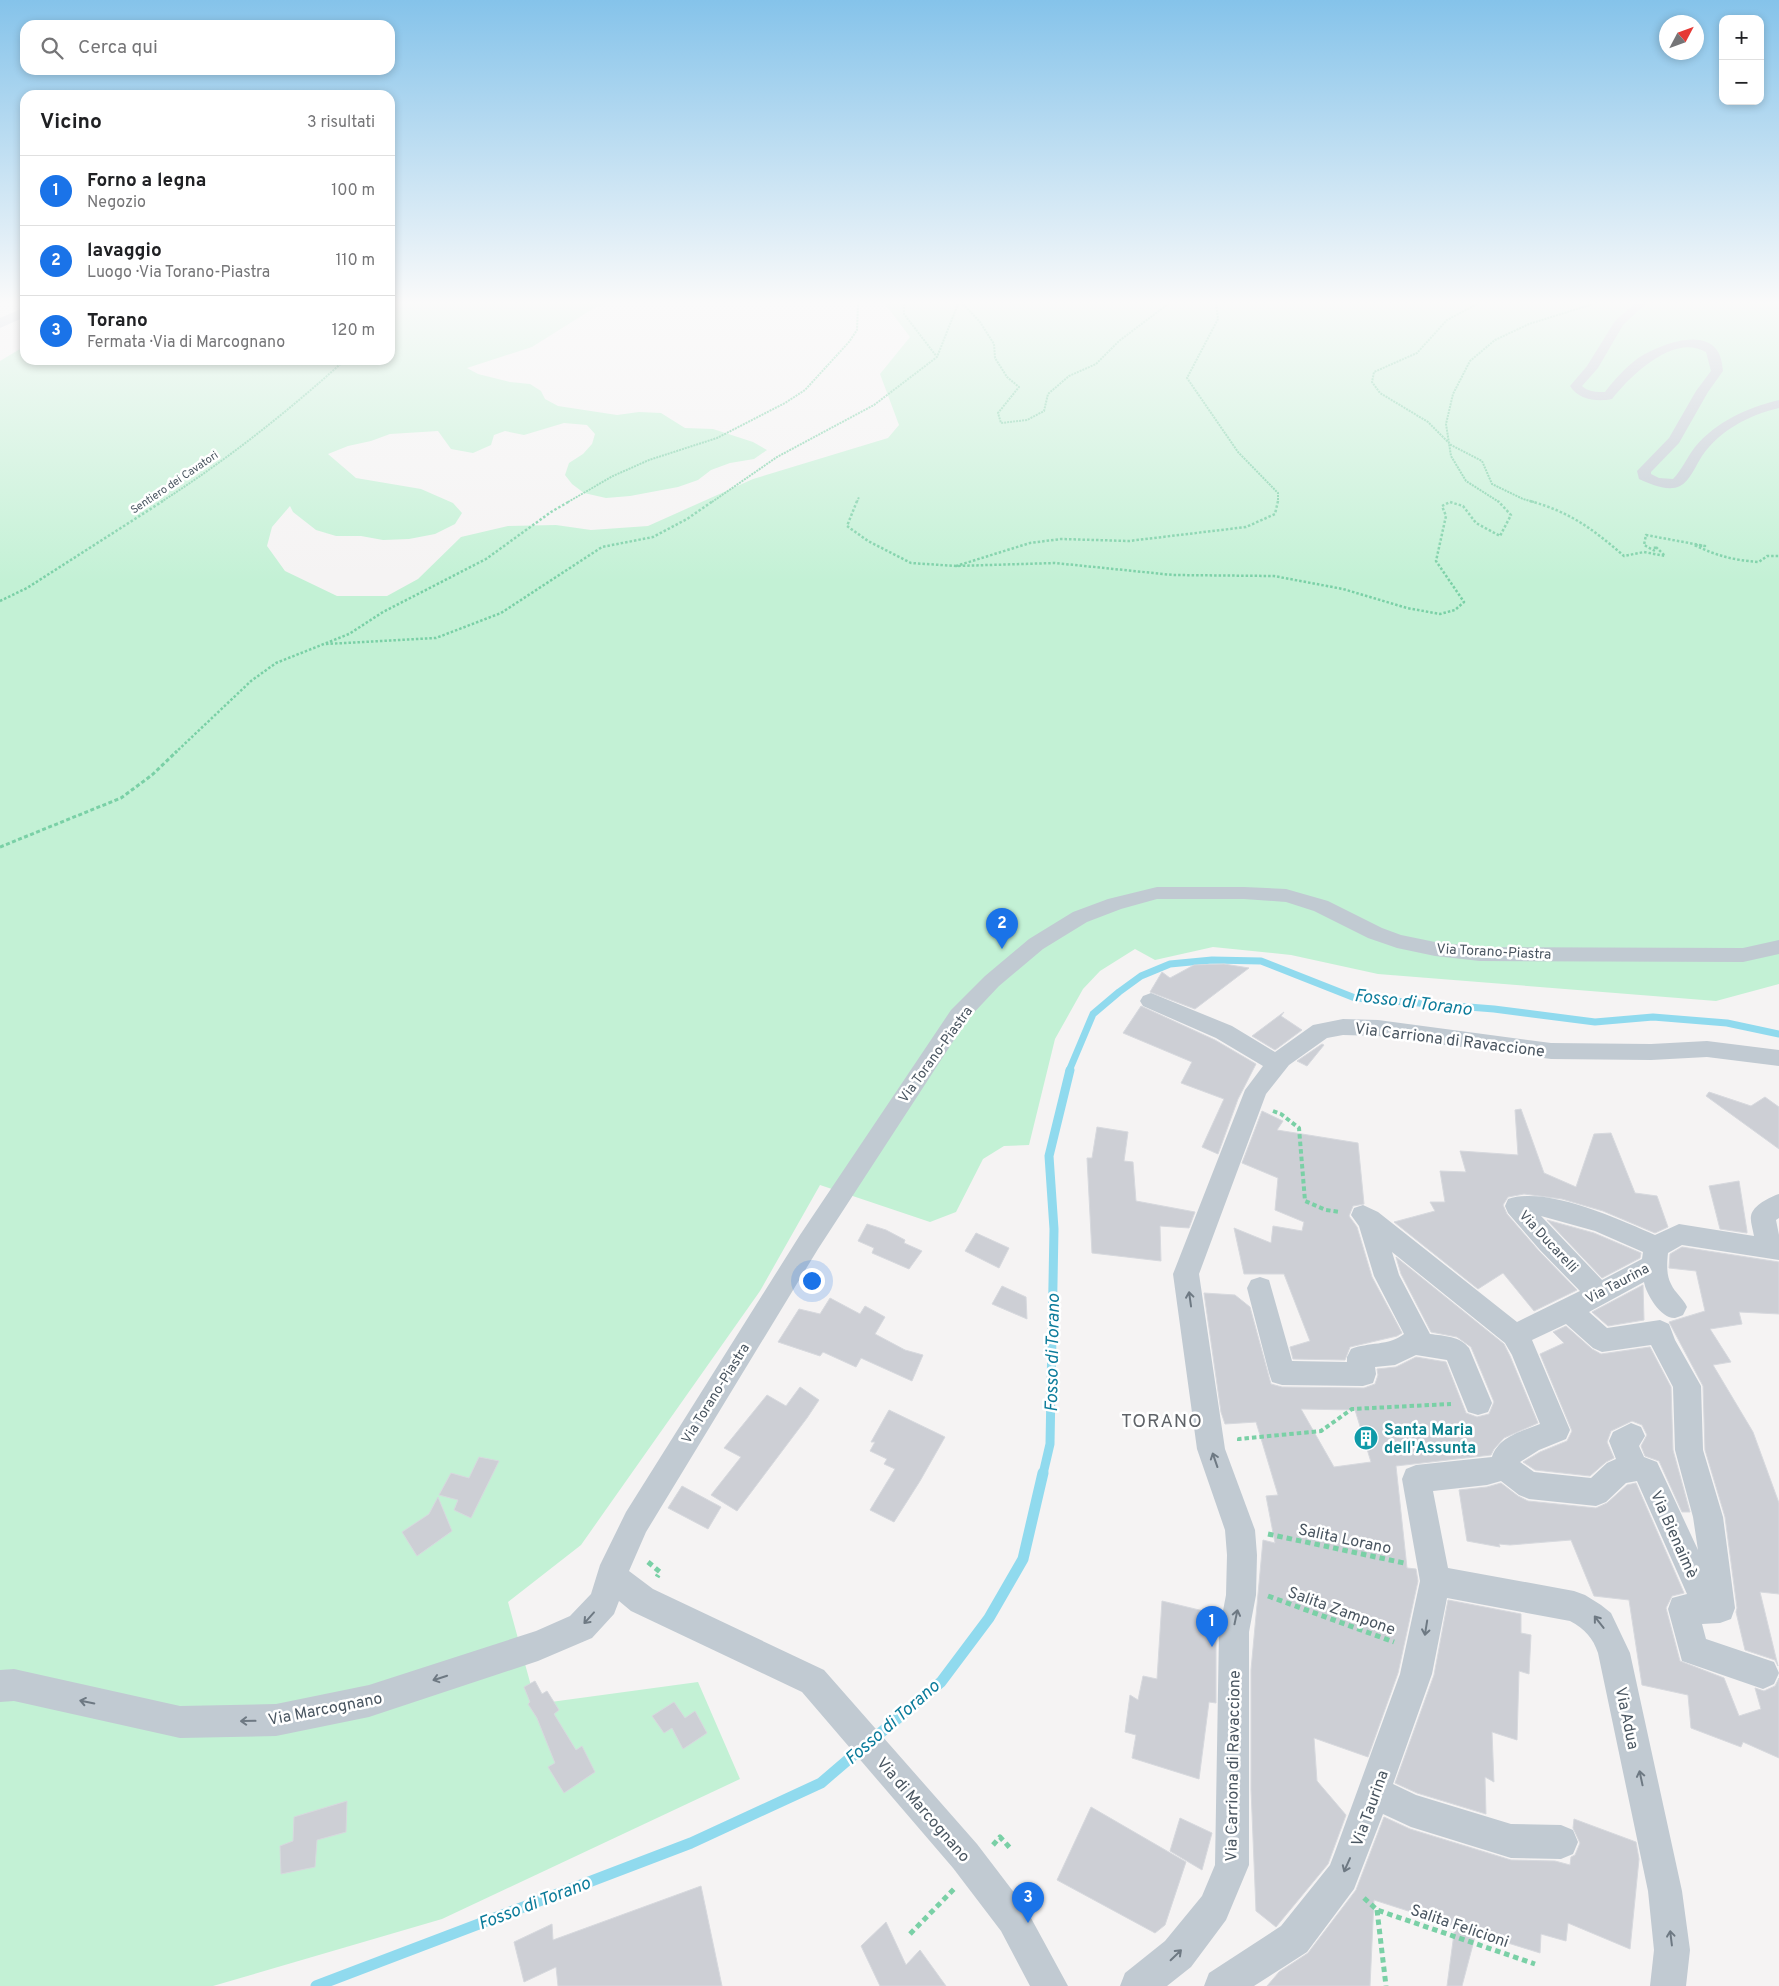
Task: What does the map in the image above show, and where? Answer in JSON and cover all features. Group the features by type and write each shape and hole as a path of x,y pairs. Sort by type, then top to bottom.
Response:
{"street":[{"path":"1699,397 1674,440 1644,471 1644,476 1656,482 1676,483 1684,477 1686,469 1700,449 1717,433 1738,418 1779,404"},
{"name":"Via Torano-Piastra","path":"612,1576 636,1522 809,1242 960,1015 992,981 1036,944 1080,917 1115,904 1157,893 1244,892 1286,896 1321,906 1375,933 1397,941 1436,949 1480,954 1743,955 1779,947"},
{"path":"1151,1001 1224,1032 1277,1064"},
{"name":"Via Carriona di Ravaccione","path":"1138,1986 1178,1954 1214,1908 1232,1865 1234,1632 1247,1593 1240,1530 1211,1449 1186,1274 1256,1090 1277,1064 1321,1031 1343,1027 1378,1028 1551,1050 1651,1052 1707,1049 1779,1058"},
{"path":"1774,1249 1763,1216 1779,1204"},
{"name":"Via Ducarelli","path":"1599,1294 1549,1243 1517,1206 1543,1206 1601,1223 1655,1256"},
{"path":"1366,1217 1387,1276 1417,1334 1414,1344"},
{"path":"1366,1217 1514,1335 1523,1349 1556,1430 1530,1441 1507,1454 1504,1467"},
{"name":"Via Taurina","path":"1514,1335 1542,1324 1599,1294 1655,1256 1679,1234 1774,1249"},
{"path":"1655,1256 1658,1288 1674,1307"},
{"path":"1260,1288 1282,1373 1364,1374 1360,1357 1395,1354 1414,1344 1455,1350 1460,1356 1478,1403"},
{"path":"1568,1310 1602,1340 1660,1332 1663,1343 1687,1386 1689,1450 1708,1517 1720,1608 1683,1609 1693,1650 1764,1673"},
{"name":"Via Bienaimè","path":"1631,1436 1623,1441 1634,1467 1647,1471 1709,1609"},
{"path":"1504,1467 1529,1486 1596,1492 1617,1472 1634,1467"},
{"path":"1435,1580 1416,1479 1487,1472 1504,1467"},
{"name":"Via di Marcognano","path":"612,1576 642,1600 812,1680 964,1856 1013,1919 1050,1986"},
{"name":"Via Marcognano","path":"0,1686 14,1685 180,1722 276,1720 369,1701 538,1646 581,1627 603,1603 612,1576"},
{"name":"Via Taurina","path":"1222,1986 1294,1939 1342,1877 1374,1792 1422,1652 1435,1580"},
{"name":"Via Adua","path":"1435,1580 1574,1606 1595,1616 1606,1632 1616,1663 1664,1891 1672,1950 1668,1986"},
{"path":"1374,1792 1411,1810 1512,1841 1560,1842"}],"path":[{"name":"Sentiero dei Cavatori","path":"0,601 27,588 191,484 304,397"},
{"path":"0,847 121,798 152,775 251,681 276,663 349,634 383,612 486,559 551,512 614,476 649,460 717,438 794,397"},
{"path":"322,645 436,638 501,613 602,547 653,537 687,519 777,457 874,405 885,397"},
{"path":"1011,397 998,413 1001,423 1027,420 1044,411 1047,397"},
{"path":"956,566 1030,543 1061,539 1138,540 1246,527 1275,514 1278,506 1278,493 1238,452 1200,397"},
{"path":"1386,397 1428,422 1447,441 1482,461 1492,484 1523,499 1549,506 1590,527 1624,556 1644,552 1665,556 1655,546 1655,551 1644,545 1646,535 1705,546 1694,545 1721,557 1737,560 1759,562 1767,556 1779,556"},
{"path":"859,497 847,526 868,541 911,562 956,566 1055,563 1173,575 1274,576 1343,589 1408,608 1440,614 1455,610 1464,602 1436,561 1446,516 1442,506 1450,502 1463,506 1476,523 1500,536 1511,515 1496,500 1466,482 1451,456 1447,441 1446,424 1452,397"},
{"path":"1251,1103 1281,1114 1299,1128 1305,1201 1326,1210 1366,1217"},
{"path":"1241,1448 1239,1439 1321,1431 1352,1409 1478,1403"},
{"name":"Salita Lorano","path":"1265,1526 1266,1534 1416,1566 1435,1580"},
{"name":"Salita Zampone","path":"1247,1593 1422,1652"},
{"name":"Salita Felicioni","path":"1342,1877 1377,1910 1535,1964"},
{"path":"1377,1910 1386,1986"}],"green space":[{"path":"0,397 544,397 558,406 617,415 639,412 661,413 685,428 713,429 753,442 767,450 754,459 730,463 711,470 698,480 678,487 630,496 606,498 584,493 572,484 565,475 569,463 583,454 592,444 595,434 587,425 564,423 524,435 505,431 494,435 491,445 473,453 451,449 438,431 390,434 371,441 348,446 328,454 356,478 421,489 453,503 462,513 455,524 435,534 409,539 383,540 361,536 336,536 316,530 293,512 290,506 272,527 267,546 285,571 337,596 387,596 418,579 461,537 508,526 556,525 591,530 648,526 753,479 888,438 899,425 888,397 1779,397 1779,984 1716,1001 1378,974 1291,955 1213,947 1155,960 1135,949 1100,971 1083,989 1055,1039 1029,1145 1004,1146 983,1159 956,1212 930,1222 820,1185 760,1291 581,1545 508,1602 536,1704 698,1682 740,1779 442,1919 213,1986 0,1986"}],"building":[{"path":"1224,964 1249,968 1195,1009 1150,992 1162,972 1170,978 1194,965"},
{"path":"1141,1006 1215,1040 1256,1064 1238,1099 1218,1154 1202,1147 1224,1099 1181,1083 1192,1062 1123,1033"},
{"path":"1284,1012 1281,1016 1302,1030 1275,1050 1252,1036"},
{"path":"1322,1044 1324,1045 1307,1066 1297,1061"},
{"path":"1709,1092 1751,1106 1765,1097 1779,1107 1779,1149 1706,1096"},
{"path":"1521,1109 1544,1173 1576,1187 1594,1134 1611,1133 1635,1193 1657,1196 1668,1227 1655,1233 1603,1211 1562,1199 1524,1194 1508,1197 1503,1205 1507,1214 1539,1251 1577,1290 1534,1311 1503,1273 1478,1289 1394,1222 1435,1211 1430,1202 1445,1202 1440,1171 1466,1172 1460,1151 1518,1155 1515,1110"},
{"path":"1262,1111 1283,1121 1277,1130 1358,1143 1364,1204 1353,1206 1349,1216 1357,1227 1372,1277 1402,1333 1397,1336 1350,1347 1345,1360 1293,1359 1290,1347 1310,1341 1284,1274 1244,1274 1234,1228 1271,1243 1273,1226 1302,1231 1304,1222 1275,1210 1278,1178 1242,1163"},
{"path":"1097,1127 1128,1132 1124,1161 1133,1162 1136,1201 1195,1212 1189,1228 1160,1226 1161,1261 1092,1253 1087,1158 1092,1158"},
{"path":"1739,1181 1747,1233 1720,1229 1709,1186"},
{"path":"1547,1220 1594,1233 1641,1253 1640,1258 1602,1278"},
{"path":"867,1224 886,1230 905,1240 904,1243 922,1251 909,1269 872,1253 874,1248 858,1241"},
{"path":"976,1233 1009,1248 999,1268 965,1251"},
{"path":"1682,1247 1779,1262 1779,1314 1739,1312 1742,1324 1710,1329 1731,1362 1713,1365 1753,1432 1779,1503 1779,1594 1760,1592 1778,1666 1775,1660 1745,1650 1736,1612 1725,1517 1705,1450 1703,1386 1669,1322 1705,1311 1696,1271 1669,1268 1670,1254"},
{"path":"1396,1257 1504,1344 1538,1423 1504,1438 1491,1455 1396,1466 1407,1568 1416,1569 1418,1581 1398,1673 1368,1757 1314,1738 1317,1781 1346,1815 1328,1864 1276,1927 1256,1911 1251,1789 1251,1670 1263,1540 1275,1543 1266,1496 1278,1495 1256,1422 1225,1424 1221,1412 1204,1293 1235,1295 1250,1307 1271,1384 1282,1387 1364,1388 1375,1384 1378,1375 1377,1369 1396,1367 1416,1357 1446,1362 1466,1413 1477,1417 1489,1414 1494,1402 1471,1347 1457,1337 1431,1332 1401,1274","holes":["1301,1409 1355,1410 1371,1462 1334,1467"]},
{"path":"1643,1285 1644,1320 1608,1326 1592,1312"},
{"path":"1002,1286 1026,1297 1027,1319 992,1304"},
{"path":"830,1298 860,1314 865,1306 885,1317 875,1334 905,1350 923,1355 912,1381 861,1358 856,1367 823,1352 820,1356 778,1342 799,1309 820,1314"},
{"path":"1566,1326 1592,1349 1601,1354 1650,1347 1671,1387 1673,1450 1690,1512 1682,1512 1659,1461 1645,1456 1641,1446 1647,1435 1642,1425 1632,1421 1611,1431 1607,1442 1614,1458 1606,1462 1590,1476 1535,1470 1523,1462 1540,1452 1567,1441 1572,1431 1540,1354 1564,1343 1553,1332"},
{"path":"800,1387 819,1400 737,1511 711,1495 741,1457 724,1448 767,1395 786,1406"},
{"path":"889,1410 945,1437 894,1522 870,1510 895,1469 884,1464 887,1459 870,1451 875,1442 871,1442"},
{"path":"479,1457 499,1461 471,1518 454,1510 458,1500 439,1495 451,1473 469,1478"},
{"path":"1501,1483 1528,1501 1596,1508 1607,1503 1627,1485 1636,1483 1684,1593 1672,1596 1666,1608 1680,1661 1724,1678 1739,1716 1761,1709 1755,1688 1764,1691 1775,1686 1779,1678 1779,1758 1743,1742 1741,1747 1691,1728 1688,1695 1642,1685 1629,1600 1594,1596 1571,1540 1510,1545 1499,1544 1500,1547 1467,1541 1459,1490 1487,1487"},
{"path":"682,1486 721,1507 708,1529 668,1508"},
{"path":"438,1497 452,1531 417,1556 402,1532 429,1514"},
{"path":"1448,1600 1521,1614 1521,1633 1531,1635 1529,1674 1519,1671 1517,1740 1492,1732 1494,1782 1485,1777 1486,1814 1417,1793 1395,1783 1434,1675"},
{"path":"1162,1601 1216,1614 1216,1703 1209,1702 1199,1779 1132,1758 1136,1735 1125,1732 1130,1695 1138,1700 1143,1676 1157,1679"},
{"path":"535,1681 542,1694 547,1691 559,1710 554,1714 576,1750 582,1746 595,1772 564,1793 548,1767 555,1763 537,1718 528,1704 530,1702 524,1687"},
{"path":"674,1702 685,1718 695,1711 707,1733 683,1749 672,1728 664,1733 652,1716"},
{"path":"347,1801 346,1832 317,1840 315,1867 281,1874 280,1846 293,1841 294,1817"},
{"path":"1091,1807 1186,1862 1165,1925 1155,1933 1057,1880"},
{"path":"1384,1817 1410,1829 1511,1860 1555,1861 1570,1865 1571,1857 1575,1855 1580,1843 1573,1828 1574,1819 1636,1842 1639,1859 1630,1949 1568,1923 1566,1941 1541,1934 1540,1953 1476,1933 1462,1986 1447,1986 1455,1926 1374,1900 1370,1986 1267,1986 1279,1972 1308,1953 1356,1890"},
{"path":"1180,1818 1212,1833 1202,1870 1170,1851"},
{"path":"701,1886 722,1986 558,1986 556,1967 524,1982 514,1942 552,1924 553,1940"},
{"path":"886,1922 906,1965 920,1950 946,1986 880,1986 861,1946"}],"waterway":[{"name":"Fosso di Torano","path":"1069,1071 1093,1014 1119,992 1141,976 1170,964 1212,960 1261,961 1355,998 1494,1009 1595,1022 1653,1017 1727,1023 1779,1034"},
{"name":"Fosso di Torano","path":"1043,1474 1050,1444 1054,1229 1049,1156 1070,1070"},
{"name":"Fosso di Torano","path":"872,1740 941,1682 989,1618 1023,1559 1043,1473"},
{"name":"Fosso di Torano","path":"316,1986 691,1843 821,1783 863,1747"}],"place":[{"name":"lavaggio","path":"1002,949"},
{"name":"Santa Maria dell'Assunta","path":"1366,1438"},
{"name":"Forno a legna","path":"1212,1647"},
{"name":"Torano","path":"1028,1923"}],"district":[{"name":"TORANO","path":"1162,1420"}]}
